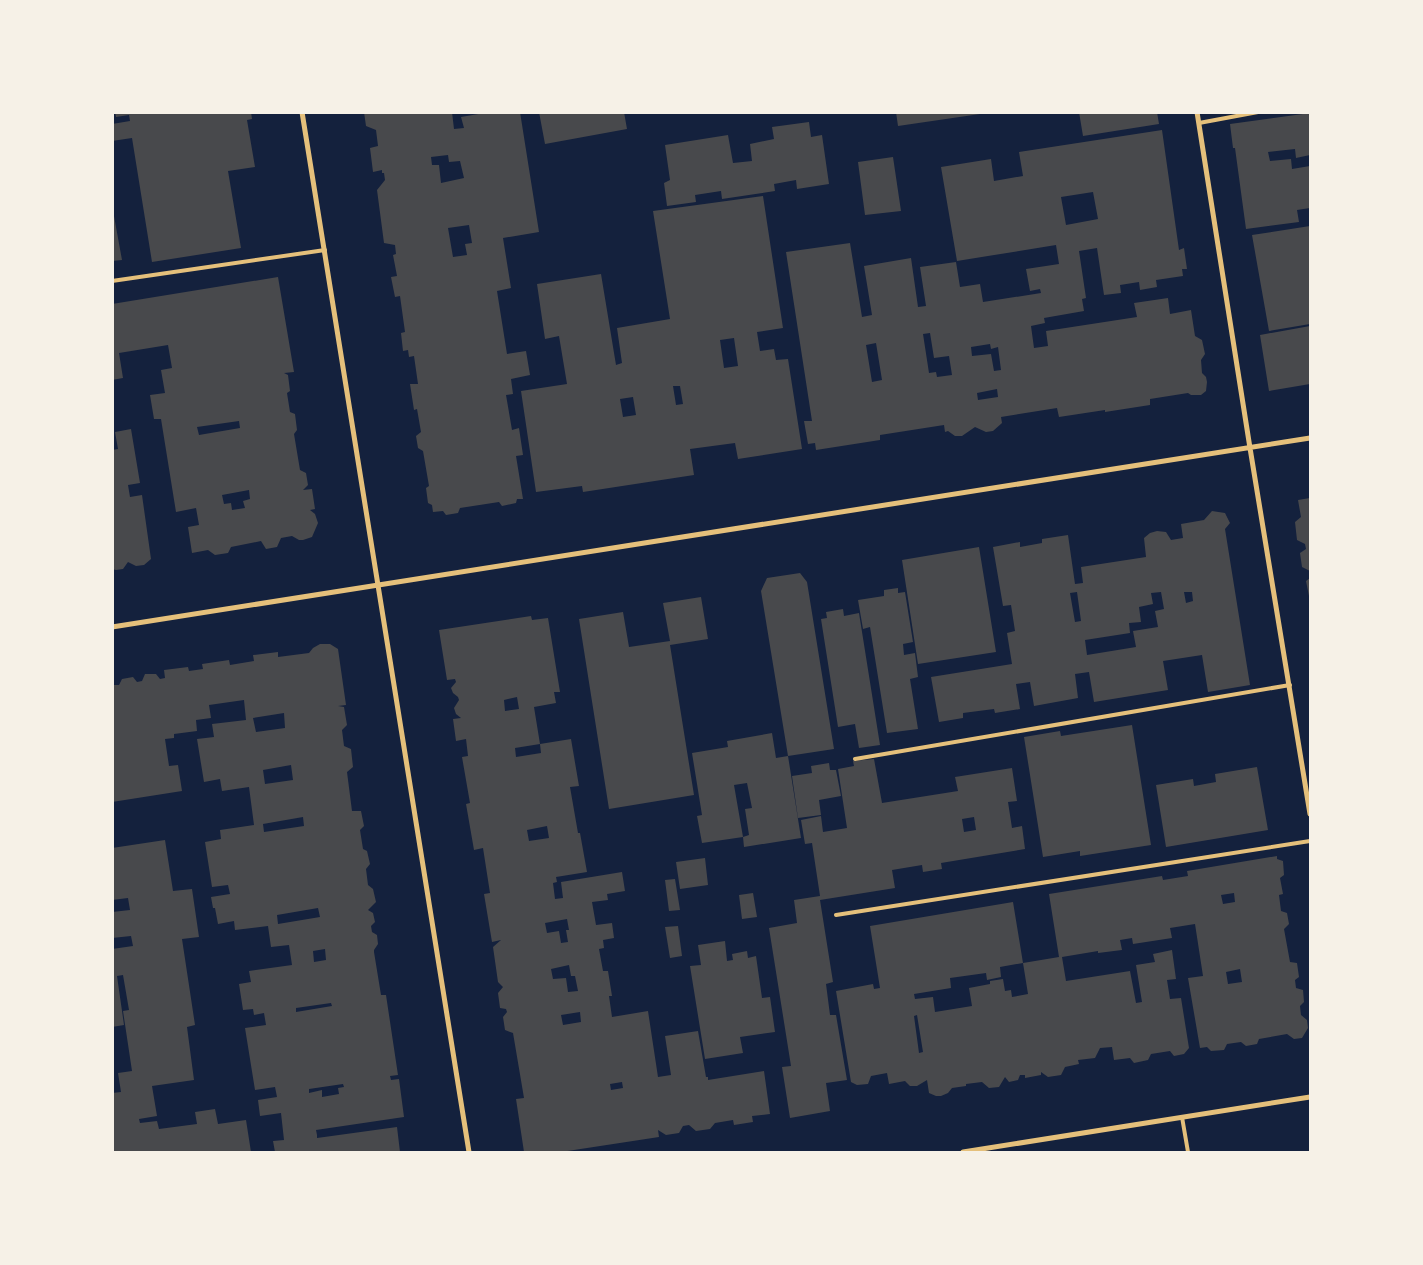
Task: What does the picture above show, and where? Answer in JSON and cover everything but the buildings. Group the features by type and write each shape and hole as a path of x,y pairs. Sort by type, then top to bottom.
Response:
{"street":[{"path":"302,112 469,1152"},
{"path":"1197,112 1310,814"},
{"path":"112,627 1310,438"},
{"path":"963,1152 1310,1097"}],"lane":[{"path":"1198,123 1258,112"},
{"path":"112,280 324,250"},
{"path":"855,759 1290,685"},
{"path":"836,915 1310,842"},
{"path":"1182,1117 1188,1152"}]}
